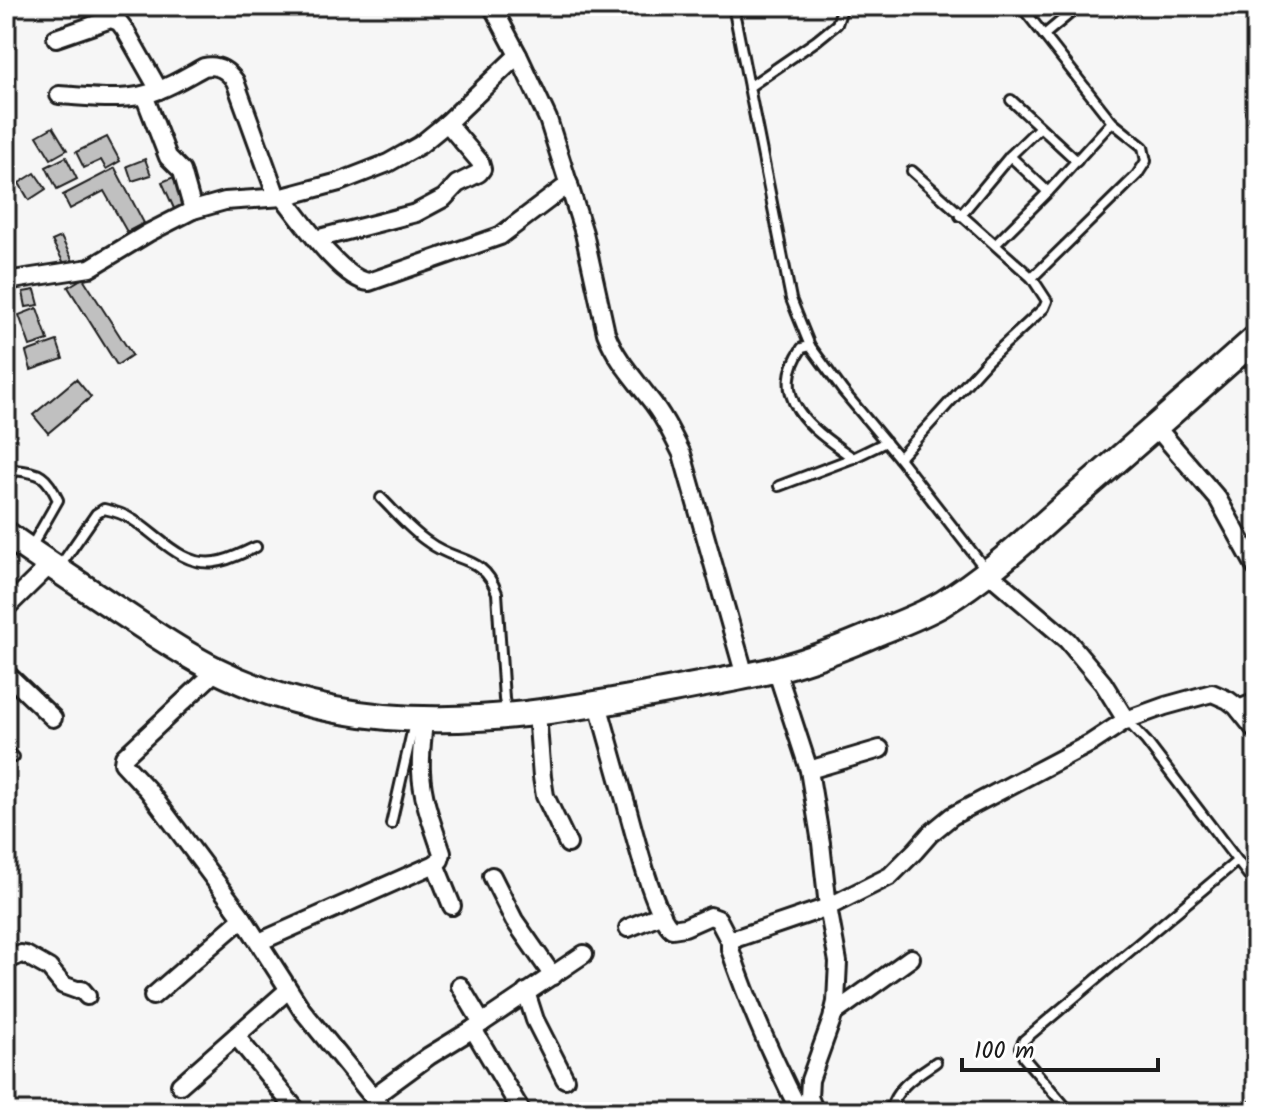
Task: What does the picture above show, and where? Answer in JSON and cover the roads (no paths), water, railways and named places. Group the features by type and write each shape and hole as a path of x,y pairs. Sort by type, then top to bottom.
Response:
{"main road":[{"path":"13,542 171,646 216,671 270,693 312,705 347,714 465,720 598,704 776,669 823,655 908,621 944,602 987,572 1256,338"}],"street":[{"path":"492,6 548,119 584,233 610,344 630,376 665,420 682,454 745,676"},
{"path":"56,38 111,19 125,30 152,92 168,157 182,171 193,210"},
{"path":"6,281 90,268 193,210 225,201 280,197 339,182 388,163 420,145 447,123 518,55"},
{"path":"59,95 114,98 152,92 204,67 229,72 240,92 280,197 343,269 360,281 369,282 500,236 569,184"},
{"path":"316,239 416,213 432,206 457,184 479,173 482,169 480,162 447,123"},
{"path":"1156,427 1218,499 1256,568"},
{"path":"6,608 54,567"},
{"path":"987,572 1067,640 1103,683 1126,720"},
{"path":"776,669 809,770 838,962 836,1002 810,1080 808,1111"},
{"path":"216,671 124,757 123,763 148,790 243,918 288,990 376,1106 429,1056 584,954"},
{"path":"6,673 53,718"},
{"path":"730,942 828,907 890,876 952,816 1091,743 1126,720 1212,693 1239,709 1256,731"},
{"path":"1239,709 1256,702"},
{"path":"598,704 643,866 667,925 674,929 710,916 716,917 730,942 745,994 775,1062 808,1111"},
{"path":"537,713 545,796 568,844"},
{"path":"259,942 440,860 442,853 426,805 420,769 420,719"},
{"path":"809,770 880,749"},
{"path":"435,864 452,906"},
{"path":"492,876 514,920 553,976"},
{"path":"628,928 662,914"},
{"path":"153,996 243,918"},
{"path":"6,961 21,954 32,957 49,968 63,985 82,990 87,996"},
{"path":"833,1014 911,958"},
{"path":"460,986 522,1112"},
{"path":"180,1085 288,990"},
{"path":"526,992 535,1020 565,1079"},
{"path":"236,1036 298,1112"}],"lane":[{"path":"733,6 791,299 810,346 987,572"},
{"path":"749,87 837,24 843,6"},
{"path":"1021,6 1112,122 1143,147 1146,161 1137,175 1032,278"},
{"path":"1044,35 1079,6"},
{"path":"1011,100 1077,161"},
{"path":"996,244 1112,122"},
{"path":"960,216 1010,156 1039,128"},
{"path":"1010,156 1048,192"},
{"path":"899,458 988,360 1044,308 1047,301 1032,278 912,171"},
{"path":"810,346 802,348 792,364 789,391 795,407 820,434 853,458"},
{"path":"779,486 886,442"},
{"path":"6,483 15,470 36,473 51,485 58,500 13,542"},
{"path":"381,498 430,544 444,553 475,563 492,579 497,593 508,717"},
{"path":"54,567 96,514 104,509 132,518 180,555 197,562 216,562 256,547"},
{"path":"391,824 420,719"},
{"path":"1126,720 1146,741 1256,885"},
{"path":"6,750 14,757"},
{"path":"1070,1112 1024,1058 1020,1048 1024,1040 1237,861"},
{"path":"889,1112 894,1096 911,1079 936,1062"},
{"path":"1247,1112 1256,1104"}]}
